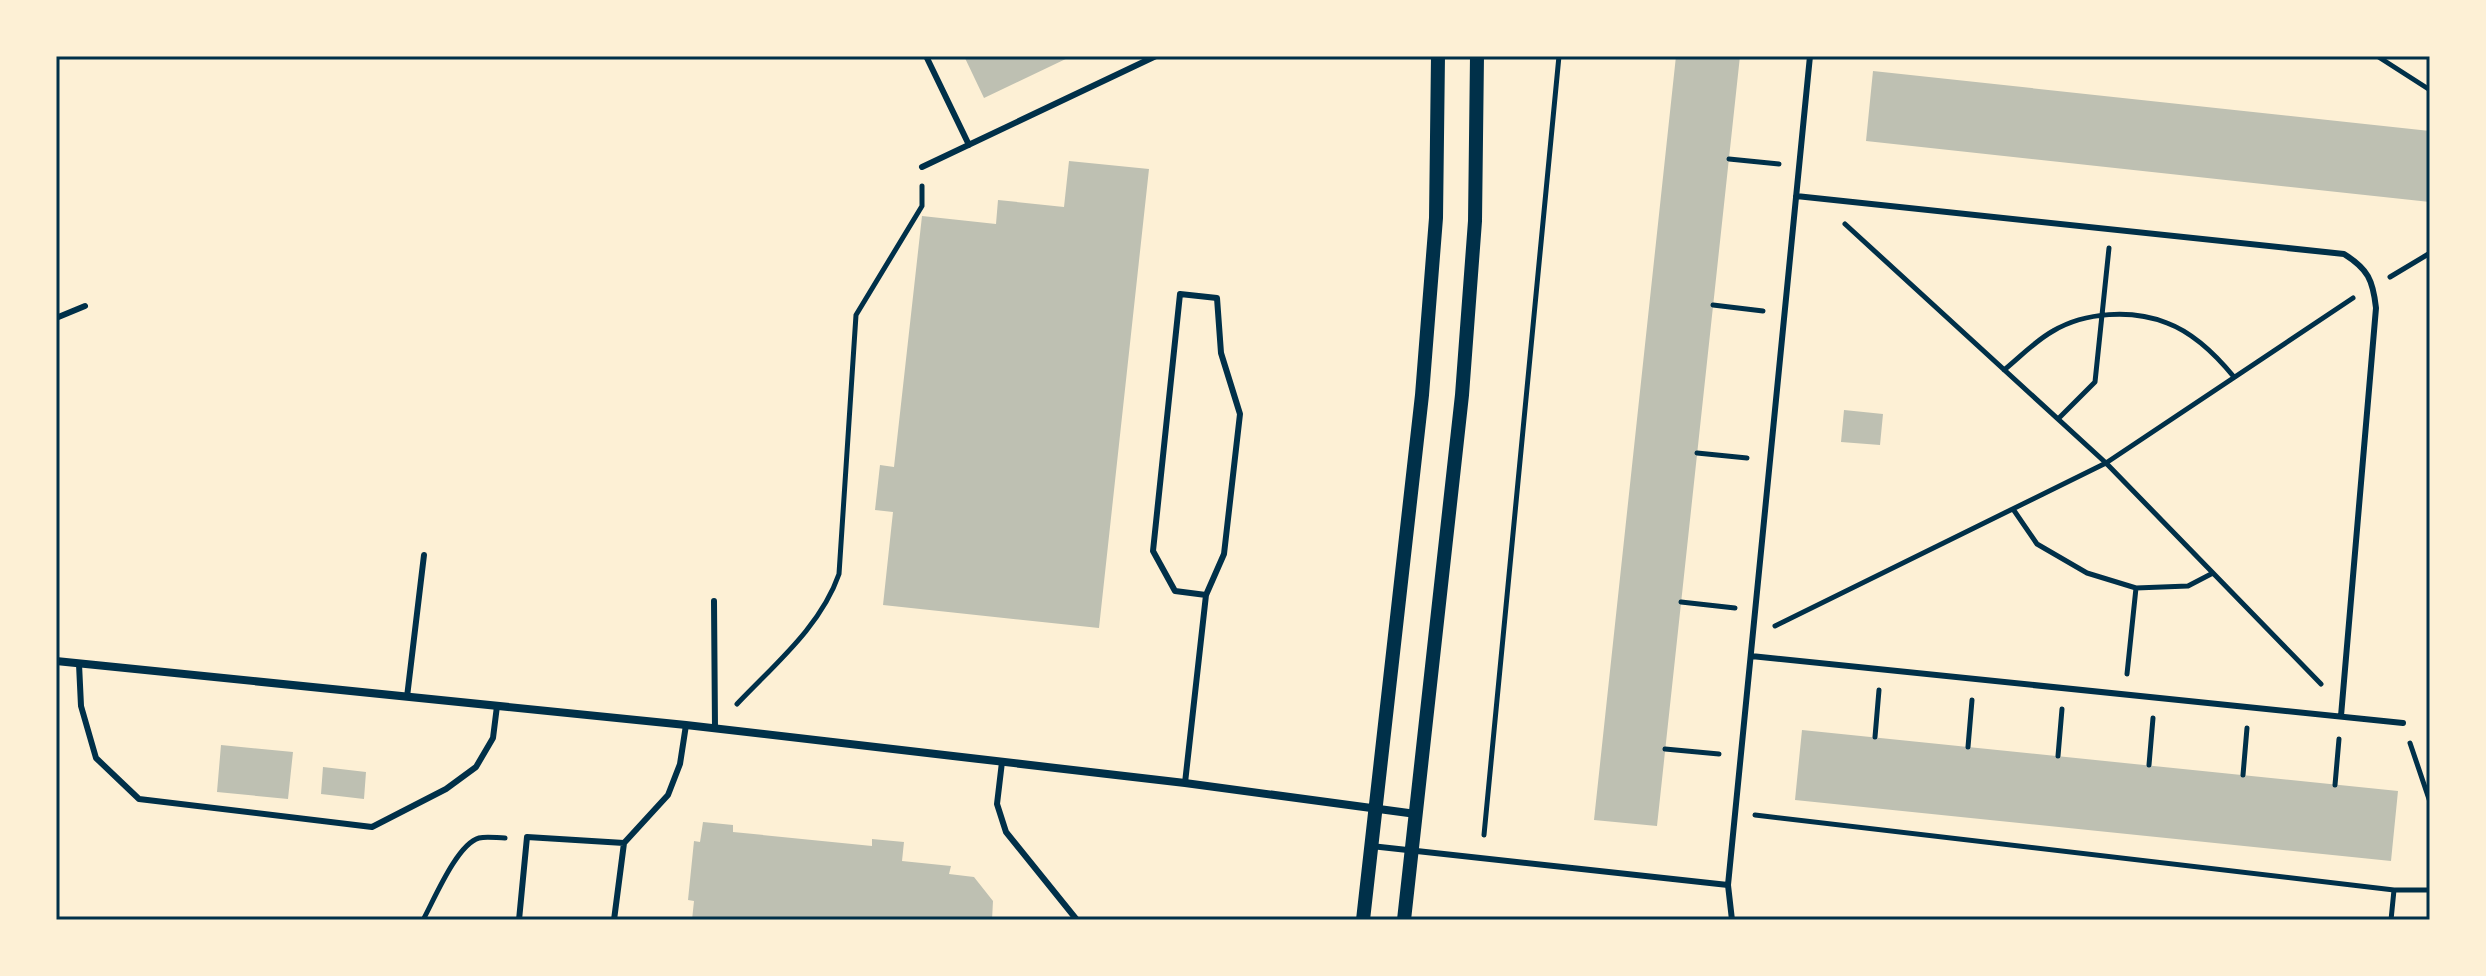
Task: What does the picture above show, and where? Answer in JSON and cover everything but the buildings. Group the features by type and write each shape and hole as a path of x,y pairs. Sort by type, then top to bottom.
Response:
{"street":[{"path":"1363,920 1429,309 1436,218 1438,56"},
{"path":"1404,920 1464,363 1475,221 1477,56"},
{"path":"56,661 686,725 1185,783 1416,814"}],"lane":[{"path":"926,56 969,145"},
{"path":"922,167 1156,56"},
{"path":"1732,920 1728,885 1810,56"},
{"path":"1796,196 2344,254 2362,265 2374,287 2376,308 2341,716"},
{"path":"1185,783 1206,595 1224,554 1240,414 1221,353 1217,298 1180,294 1153,551 1175,591 1206,595"},
{"path":"56,318 85,306"},
{"path":"407,697 424,555"},
{"path":"714,601 715,729"},
{"path":"1751,656 2403,723"},
{"path":"79,664 81,706 96,758 139,799 372,827 446,789 476,767 493,738 497,706"},
{"path":"614,920 624,843 668,795 680,764 686,725"},
{"path":"1002,762 997,804 1006,832 1077,920"},
{"path":"519,920 527,837 624,843"},
{"path":"1371,846 1728,885"}],"path":[{"path":"1481,858 1559,56"},
{"path":"2377,56 2430,90"},
{"path":"1729,159 1800,166"},
{"path":"715,729 817,619 831,597 839,574 856,315 922,206 922,167"},
{"path":"1818,199 2106,463 2342,705"},
{"path":"2058,419 2095,382 2111,229"},
{"path":"1753,637 2106,463 2234,377 2430,253"},
{"path":"1713,305 1785,313"},
{"path":"2004,370 2052,331 2076,321 2102,315 2135,316 2167,323 2196,339 2234,377"},
{"path":"1697,453 1770,461"},
{"path":"2013,509 2037,544 2087,573 2136,588 2188,586 2213,573"},
{"path":"2124,694 2136,588"},
{"path":"1681,602 1756,610"},
{"path":"1875,737 1881,669"},
{"path":"1968,747 1973,679"},
{"path":"2058,756 2064,688"},
{"path":"2149,765 2155,697"},
{"path":"2243,775 2249,707"},
{"path":"2335,785 2341,716"},
{"path":"2403,723 2430,802"},
{"path":"1665,749 1742,756"},
{"path":"1736,813 2394,890 2430,890"},
{"path":"423,920 460,854 469,844 480,838 527,837"},
{"path":"2391,920 2394,890"}]}
